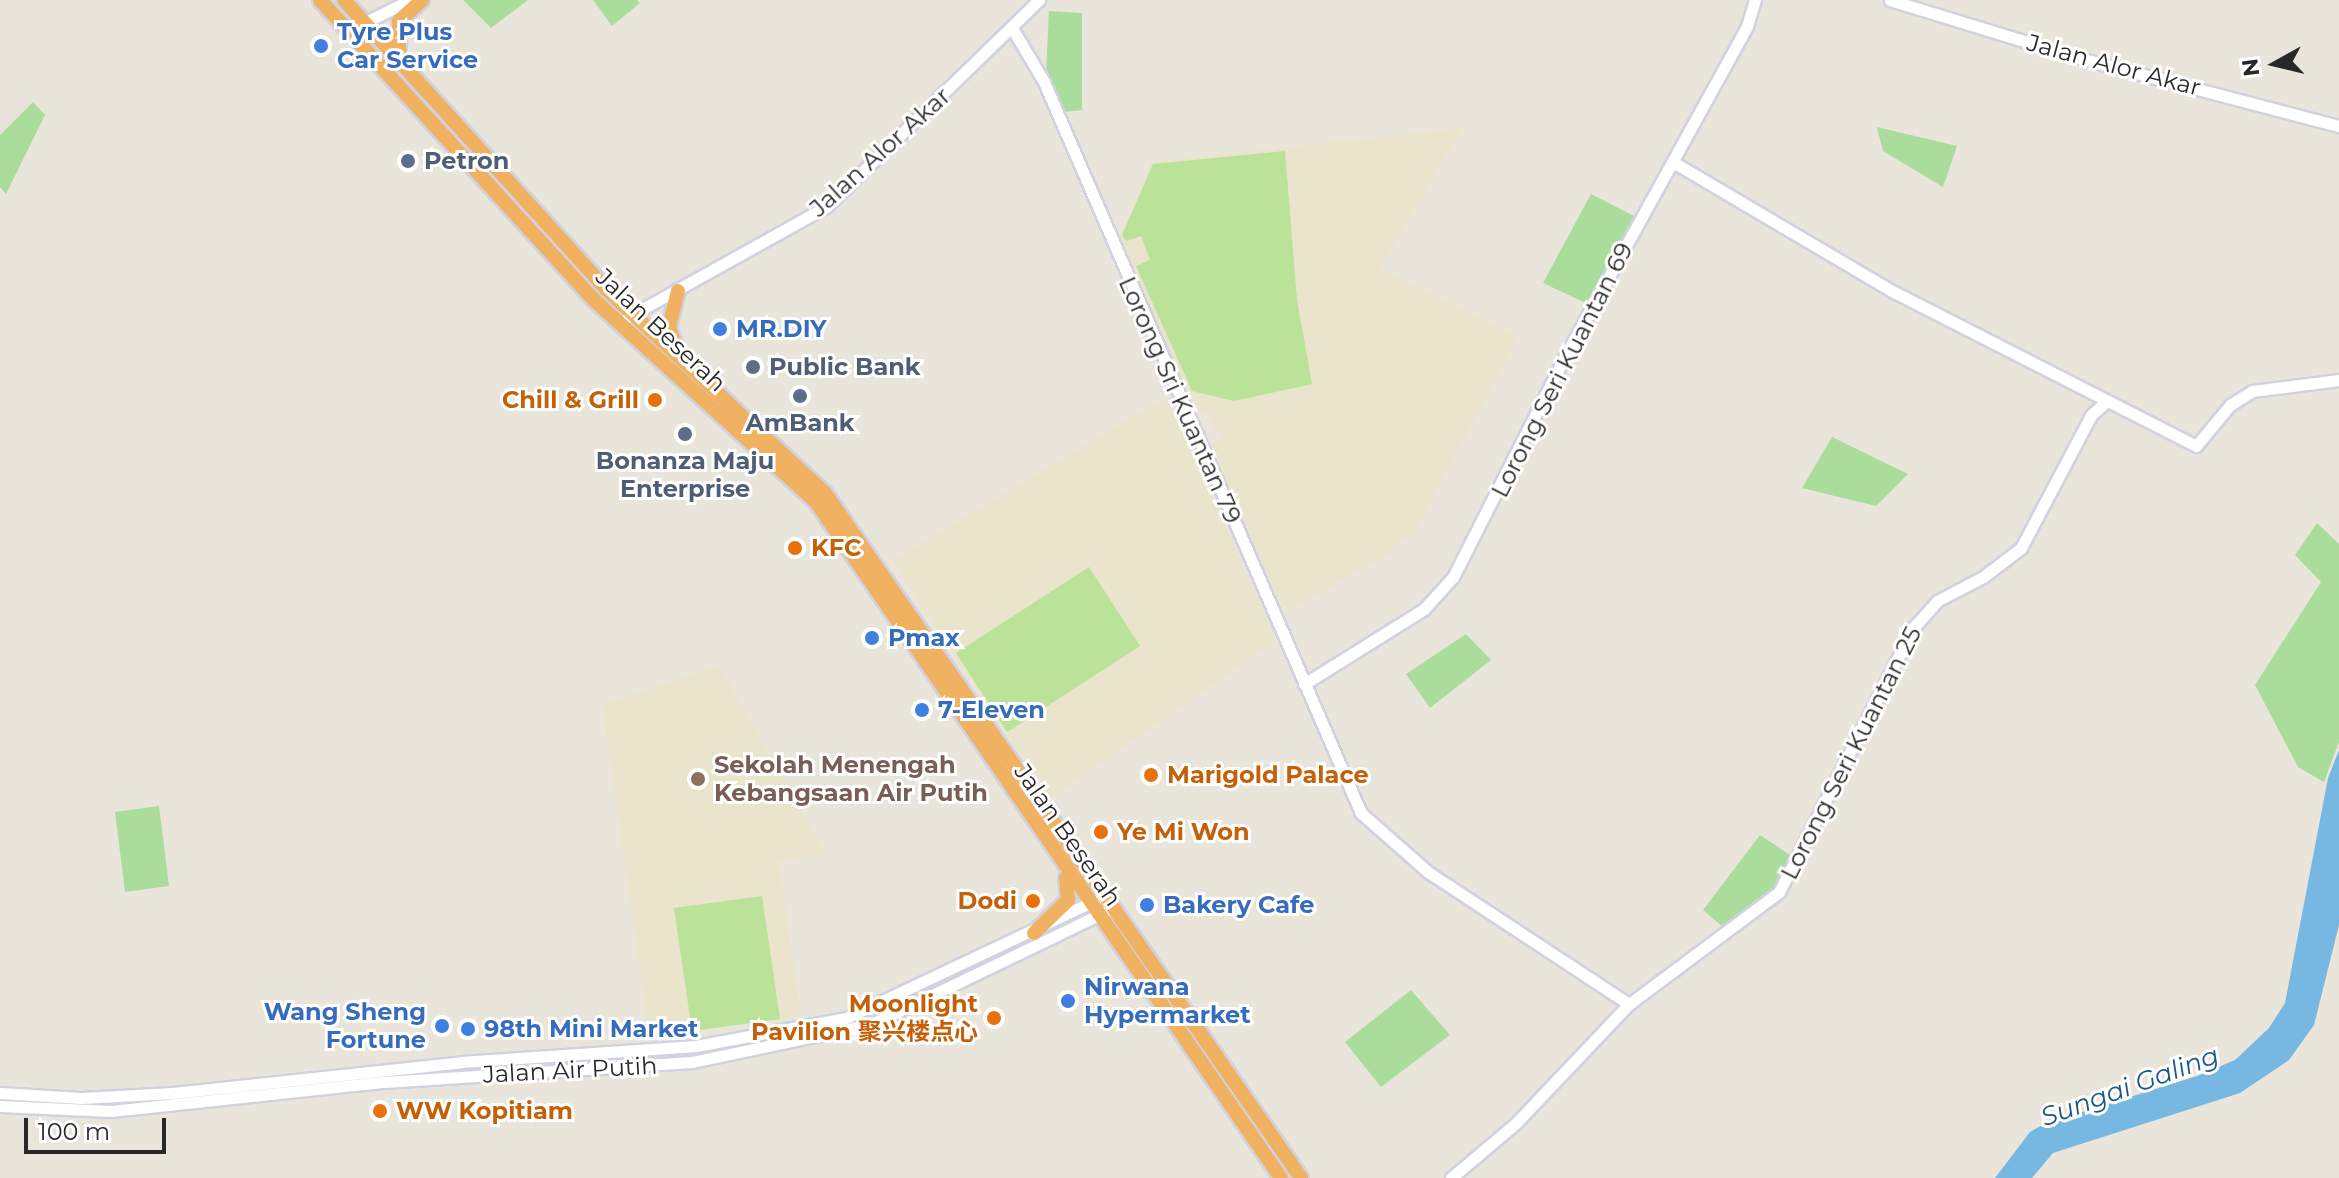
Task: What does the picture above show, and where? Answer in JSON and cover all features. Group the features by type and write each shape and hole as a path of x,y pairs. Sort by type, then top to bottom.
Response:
{"highway":[{"name":"Jalan Beserah","path":"320,0 346,32 617,322 816,502 1057,857 1100,906 1301,1178"},
{"name":"Jalan Beserah","path":"344,0 632,315 813,480 849,524 1281,1178"},
{"path":"399,60 399,21 422,0"},
{"path":"678,291 669,328 686,362"},
{"path":"1034,933 1068,900 1070,887 1057,857"}],"street":[{"path":"346,32 410,0"},
{"name":"Jalan Alor Akar","path":"617,322 826,207 1039,0"},
{"name":"Lorong Seri Kuantan 69","path":"1304,684 1424,609 1453,577 1564,358 1747,26 1755,0"},
{"name":"Jalan Alor Akar","path":"1890,0 2083,59 2339,126"},
{"name":"Lorong Sri Kuantan 79","path":"1012,28 1044,82 1361,813 1404,854 1629,1004"},
{"path":"1673,162 1894,292 2196,446 2230,405 2252,391 2339,380"},
{"name":"Lorong Seri Kuantan 25","path":"1451,1178 1516,1123 1629,1004 1779,892 1913,628 1937,601 1983,577 2021,548 2091,415 2107,401"},
{"name":"Jalan Air Putih","path":"0,1093 81,1098 173,1093 461,1062 696,1046 846,1018 1100,906"},
{"name":"Jalan Air Putih","path":"0,1106 111,1111 384,1082 692,1062 872,1024 1100,906"}],"shaded area":[{"path":"1463,128 1379,269 1518,337 1411,540 1401,537 1390,553 1291,609 1282,607 1208,444 1221,441 1220,430 1214,429 1207,414 1191,408 1119,238 1152,162"},
{"path":"1168,396 1276,641 1050,799 892,561"},
{"name":"Sekolah Menengah Kebangsaan Air Putih","path":"719,665 826,854 779,861 801,1016 649,1037 602,705"}],"green space":[{"path":"463,0 528,0 491,28"},
{"path":"593,0 637,0 640,3 612,26"},
{"path":"1049,11 1082,13 1082,110 1064,112 1046,73"},
{"path":"33,102 45,115 6,194 0,187 0,135"},
{"path":"1877,127 1957,146 1943,187 1883,151"},
{"path":"1285,151 1297,300 1312,384 1234,401 1192,391 1136,266 1150,260 1141,236 1126,241 1122,235 1153,164"},
{"path":"1591,194 1636,217 1588,304 1543,283"},
{"path":"1832,437 1908,474 1876,506 1802,488"},
{"path":"2317,523 2339,544 2339,742 2324,782 2298,767 2255,685 2321,582 2295,555"},
{"path":"1089,567 1140,646 1007,732 956,653"},
{"path":"1466,634 1491,660 1430,708 1406,674"},
{"path":"159,806 169,886 125,892 115,812"},
{"path":"1760,835 1790,855 1771,894 1723,927 1703,910"},
{"path":"762,896 780,1019 692,1031 674,908"},
{"path":"1411,990 1450,1035 1381,1087 1345,1042"}],"water":[{"path":"2339,750 2339,925 2314,1025 2289,1060 2240,1093 2053,1153 2032,1178 1995,1178 2030,1132 2044,1124 2197,1076 2235,1060 2269,1028 2285,1003 2328,778"}],"place":[{"name":"Tyre Plus Car Service","path":"321,46"},
{"name":"Petron","path":"408,161"},
{"name":"MR.DIY","path":"720,329"},
{"name":"Public Bank","path":"753,367"},
{"name":"AmBank","path":"800,396"},
{"name":"Chill & Grill","path":"655,400"},
{"name":"Bonanza Maju Enterprise","path":"685,434"},
{"name":"KFC","path":"795,548"},
{"name":"Pmax","path":"872,638"},
{"name":"7-Eleven","path":"922,710"},
{"name":"Marigold Palace","path":"1151,775"},
{"name":"Sekolah Menengah Kebangsaan Air Putih","path":"698,779"},
{"name":"Ye Mi Won","path":"1101,832"},
{"name":"Dodi","path":"1033,901"},
{"name":"Bakery Cafe","path":"1147,905"},
{"name":"Nirwana Hypermarket","path":"1068,1001"},
{"name":"Moonlight Pavilion 聚兴楼点心","path":"994,1018"},
{"name":"Wang Sheng Fortune","path":"442,1026"},
{"name":"98th Mini Market","path":"468,1029"},
{"name":"WW Kopitiam","path":"380,1111"}],"water label":[{"name":"Sungai Galing","path":"2130,1087"}]}
